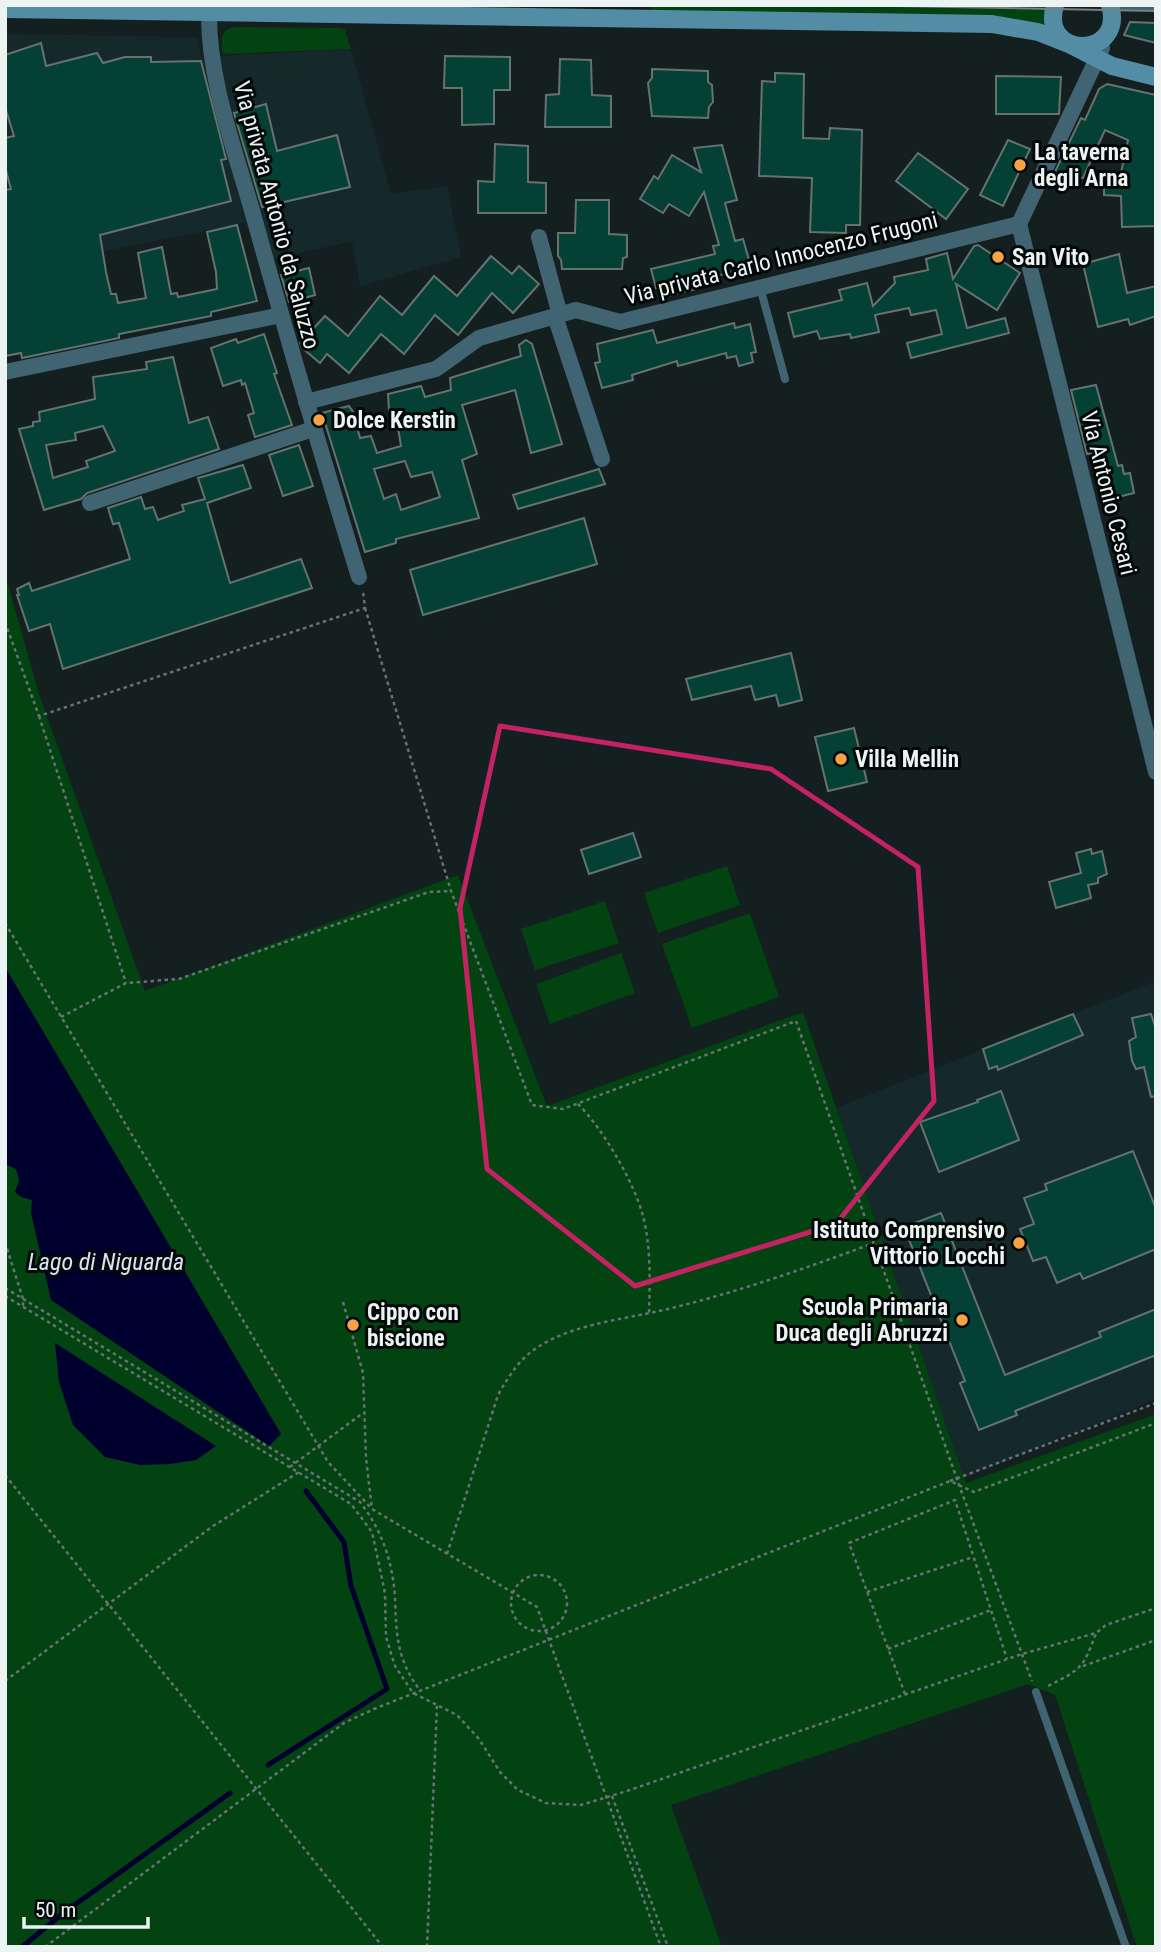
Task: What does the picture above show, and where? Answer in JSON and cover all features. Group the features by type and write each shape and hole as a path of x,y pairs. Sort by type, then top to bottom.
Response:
{"main road":[{"path":"1055,5 1052,18 1060,37 1071,45 1083,47 1093,45 1108,33 1112,21 1110,6"},
{"path":"5,9 180,8 992,24 1038,32 1112,66 1156,77"}],"street":[{"name":"Via privata Antonio da Saluzzo","path":"209,9 211,61 313,429 359,577"},
{"path":"1019,224 1108,33"},
{"name":"Via privata Carlo Innocenzo Frugoni","path":"306,402 436,369 479,338 576,310 620,321 1019,224"},
{"name":"Via Antonio Cesari","path":"1019,224 1156,772"},
{"path":"539,237 557,315 602,459"},
{"path":"5,372 281,315"},
{"path":"90,503 313,429"}],"lane":[{"path":"1110,6 1156,7"},
{"path":"760,286 785,379"},
{"path":"1036,1692 1126,1947"},
{"path":"1037,1726 1043,1716"}],"path":[{"path":"359,577 365,608 451,891 532,1105 563,1109 796,1021 959,1485 1036,1692 1075,1673 1081,1667 1096,1633"},
{"path":"39,716 365,608"},
{"path":"5,622 39,716 126,982"},
{"path":"61,1017 126,982 179,979 429,892 451,891"},
{"path":"5,923 328,1461 373,1518 380,1531 389,1562 395,1597 396,1637 406,1669 421,1690"},
{"path":"578,1103 610,1147 643,1215 647,1239 649,1313"},
{"path":"5,1242 23,1299 23,1307"},
{"path":"447,1554 498,1395 511,1371 525,1356 544,1343 572,1332 782,1277 874,1243"},
{"path":"5,1288 537,1607 661,1947"},
{"path":"5,1296 351,1504 372,1532 385,1593 386,1637 395,1666 413,1693 457,1715 479,1739 500,1772 518,1790 546,1803 581,1805 612,1796 1007,1659 1096,1633 1107,1625 1156,1608"},
{"path":"343,1301 363,1373 366,1458 372,1509"},
{"path":"46,1947 344,1723 413,1693 950,1481 1156,1403"},
{"path":"290,1467 365,1412"},
{"path":"950,1481 974,1492 1156,1423"},
{"path":"5,1681 213,1526 299,1472"},
{"path":"5,1475 383,1947"},
{"path":"351,1504 357,1497"},
{"path":"905,1694 849,1543 956,1500 1007,1659"},
{"path":"867,1592 974,1556"},
{"path":"532,1576 549,1577 557,1581 566,1596 565,1613 554,1627 545,1630 529,1629 515,1618 512,1611 513,1593 517,1586 532,1576"},
{"path":"888,1649 991,1610"},
{"path":"1081,1667 1156,1640"},
{"path":"427,1947 437,1705"},
{"path":"612,1796 668,1947"}],"highlighted area":[{"path":"500,726 771,769 918,867 934,1101 836,1224 635,1286 487,1169 460,908"}],"shaded area":[{"path":"5,34 197,37 201,57 351,49 391,194 447,186 461,257 360,286 352,241 271,260 260,220 5,271"},
{"name":"Istituto Comprensivo Vittorio Locchi","path":"1156,981 1156,1399 962,1479 836,1108"}],"green space":[{"path":"520,5 520,10 226,6"},
{"path":"651,5 1048,5 1044,27 651,11"},
{"path":"233,27 341,28 345,30 351,49 223,54 223,34"},
{"path":"5,574 40,697 145,991 458,875 547,1106 803,1012 966,1483 1156,1414 1156,1947 1137,1947 1055,1695 1028,1684 671,1805 722,1947 5,1947"},
{"path":"727,866 740,905 658,933 644,893"},
{"path":"605,901 619,943 535,970 521,929"},
{"path":"750,913 779,997 692,1028 662,944"},
{"path":"621,953 635,993 550,1024 536,984"}],"water":[{"name":"Lago di Niguarda","path":"5,967 281,1434 269,1446 51,1300 31,1213 32,1200 15,1192 19,1180 16,1169 5,1164"},
{"path":"55,1343 216,1446 196,1460 170,1464 140,1465 105,1457 73,1425 59,1382"}],"building":[{"path":"1130,22 1156,23 1156,43 1124,35"},
{"path":"41,43 46,66 97,53 103,63 125,57 151,57 151,62 201,61 226,159 221,160 231,201 100,235 111,294 116,294 118,303 146,298 138,253 162,247 171,294 177,293 178,297 217,289 207,232 237,225 257,301 211,312 211,316 119,334 119,338 22,358 21,353 5,356 5,190 11,189 5,167 5,138 14,136 5,107 5,55"},
{"path":"445,56 510,57 510,90 494,90 494,124 462,125 462,88 444,88"},
{"path":"560,59 591,60 592,95 611,96 611,127 545,127 546,95 559,94"},
{"path":"652,69 708,71 713,102 709,107 708,118 652,116 648,83 652,78"},
{"path":"775,73 804,74 803,138 829,139 830,128 862,130 860,225 846,225 846,233 810,232 812,178 759,176 762,81 775,82"},
{"path":"996,76 1061,77 1059,114 996,114"},
{"path":"1107,84 1156,95 1156,226 1122,227 1121,196 1104,195 1104,177 1120,177 1128,140 1105,130 1083,178 1052,178 1081,118 1085,120 1099,89"},
{"path":"266,104 277,151 337,135 350,187 262,207 234,113"},
{"path":"1008,140 1030,149 1003,206 980,195"},
{"path":"495,144 528,146 528,182 546,183 546,213 478,213 478,181 494,182"},
{"path":"722,145 737,200 725,203 735,241 743,239 751,267 698,281 700,288 668,296 666,286 656,288 651,269 715,254 713,246 719,245 704,192 689,216 669,204 663,213 640,199 654,176 658,179 672,155 701,172 694,148"},
{"path":"918,153 968,189 946,219 896,181"},
{"path":"576,200 609,200 609,234 627,235 627,257 623,258 622,269 562,269 558,256 558,233 575,233"},
{"path":"978,245 1020,273 997,310 956,284 967,328 1005,318 1009,333 911,358 907,343 942,334 936,310 911,315 909,308 875,315 879,332 851,338 850,334 820,339 817,331 794,337 788,313 842,300 839,290 867,283 873,306 895,283 894,277 928,270 926,259 947,253 953,279 974,246"},
{"path":"1119,254 1127,293 1156,286 1156,316 1130,325 1128,319 1098,327 1083,264"},
{"path":"491,256 512,274 519,266 539,284 513,313 492,293 458,335 435,315 404,354 381,334 349,373 327,354 320,363 302,348 300,343 325,316 348,336 380,296 402,315 434,276 457,296"},
{"path":"309,268 315,295 289,302 281,275"},
{"path":"734,323 735,328 750,324 756,352 751,353 753,362 739,366 736,356 727,358 726,353 678,366 677,361 632,375 633,380 602,388 595,363 600,362 597,344 653,330 657,343"},
{"path":"264,334 277,373 274,374 292,425 255,437 248,415 254,413 245,383 242,385 241,380 223,386 211,348 236,339 238,343"},
{"path":"526,340 532,344 562,444 531,453 515,390 462,405 477,454 462,460 479,518 396,539 396,543 365,552 322,413 349,406 360,438 371,436 377,453 401,446 395,409 389,411 388,394 421,386 425,397 451,390 450,378 521,356 519,345","holes":["405,461 411,477 432,472 440,497 401,510 396,494 384,499 374,469"]},
{"path":"173,357 189,423 208,417 219,449 44,510 19,429 33,426 33,422 40,421 39,412 95,399 93,377 147,369 146,362","holes":["103,426 115,451 86,461 88,467 53,478 46,445 76,440 75,433"]},
{"path":"1096,385 1118,466 1122,465 1124,474 1130,473 1134,493 1110,499 1098,452 1087,454 1071,390"},
{"path":"299,445 313,486 283,496 269,455"},
{"path":"243,465 251,488 207,503 230,583 301,559 312,588 63,669 50,624 29,631 17,589 29,583 32,591 130,559 119,523 113,524 108,508 141,497 145,509 153,507 158,520 184,511 182,505 205,499 198,478"},
{"path":"599,469 605,484 518,509 513,495"},
{"path":"584,518 597,564 423,615 410,570"},
{"path":"791,653 802,700 779,706 776,695 755,700 751,686 692,700 686,679"},
{"name":"Villa Mellin","path":"854,728 867,782 828,791 815,737"},
{"path":"633,833 641,857 589,874 581,850"},
{"path":"1091,849 1092,854 1102,851 1107,874 1098,878 1098,883 1088,885 1091,898 1056,908 1049,882 1081,873 1076,853"},
{"path":"1073,1014 1083,1035 998,1070 997,1066 989,1069 983,1049"},
{"path":"1151,1014 1156,1029 1156,1096 1151,1097 1144,1067 1136,1069 1132,1061 1129,1041 1136,1037 1132,1018"},
{"path":"1001,1091 1019,1140 939,1172 920,1122"},
{"path":"1133,1151 1156,1209 1156,1249 1083,1279 1080,1273 1057,1283 1046,1257 1033,1261 1020,1229 1034,1224 1024,1198 1047,1190 1045,1184"},
{"name":"Scuola Primaria Duca degli Abruzzi","path":"941,1213 1005,1375 1101,1337 1099,1332 1156,1309 1156,1355 1015,1411 1017,1415 979,1430 960,1383 965,1381 904,1227"}],"waterway":[{"path":"268,1765 387,1689 351,1586 344,1542 306,1491"},
{"path":"22,1947 62,1914 230,1793"}],"tram line":[{"path":"843,5 1156,11"}],"place":[{"name":"La taverna degli Arna","path":"1020,165"},
{"name":"San Vito","path":"998,257"},
{"name":"Dolce Kerstin","path":"319,420"},
{"name":"Villa Mellin","path":"841,759"},
{"name":"Istituto Comprensivo Vittorio Locchi","path":"1019,1243"},
{"name":"Scuola Primaria Duca degli Abruzzi","path":"962,1320"},
{"name":"Cippo con biscione","path":"353,1325"}]}
